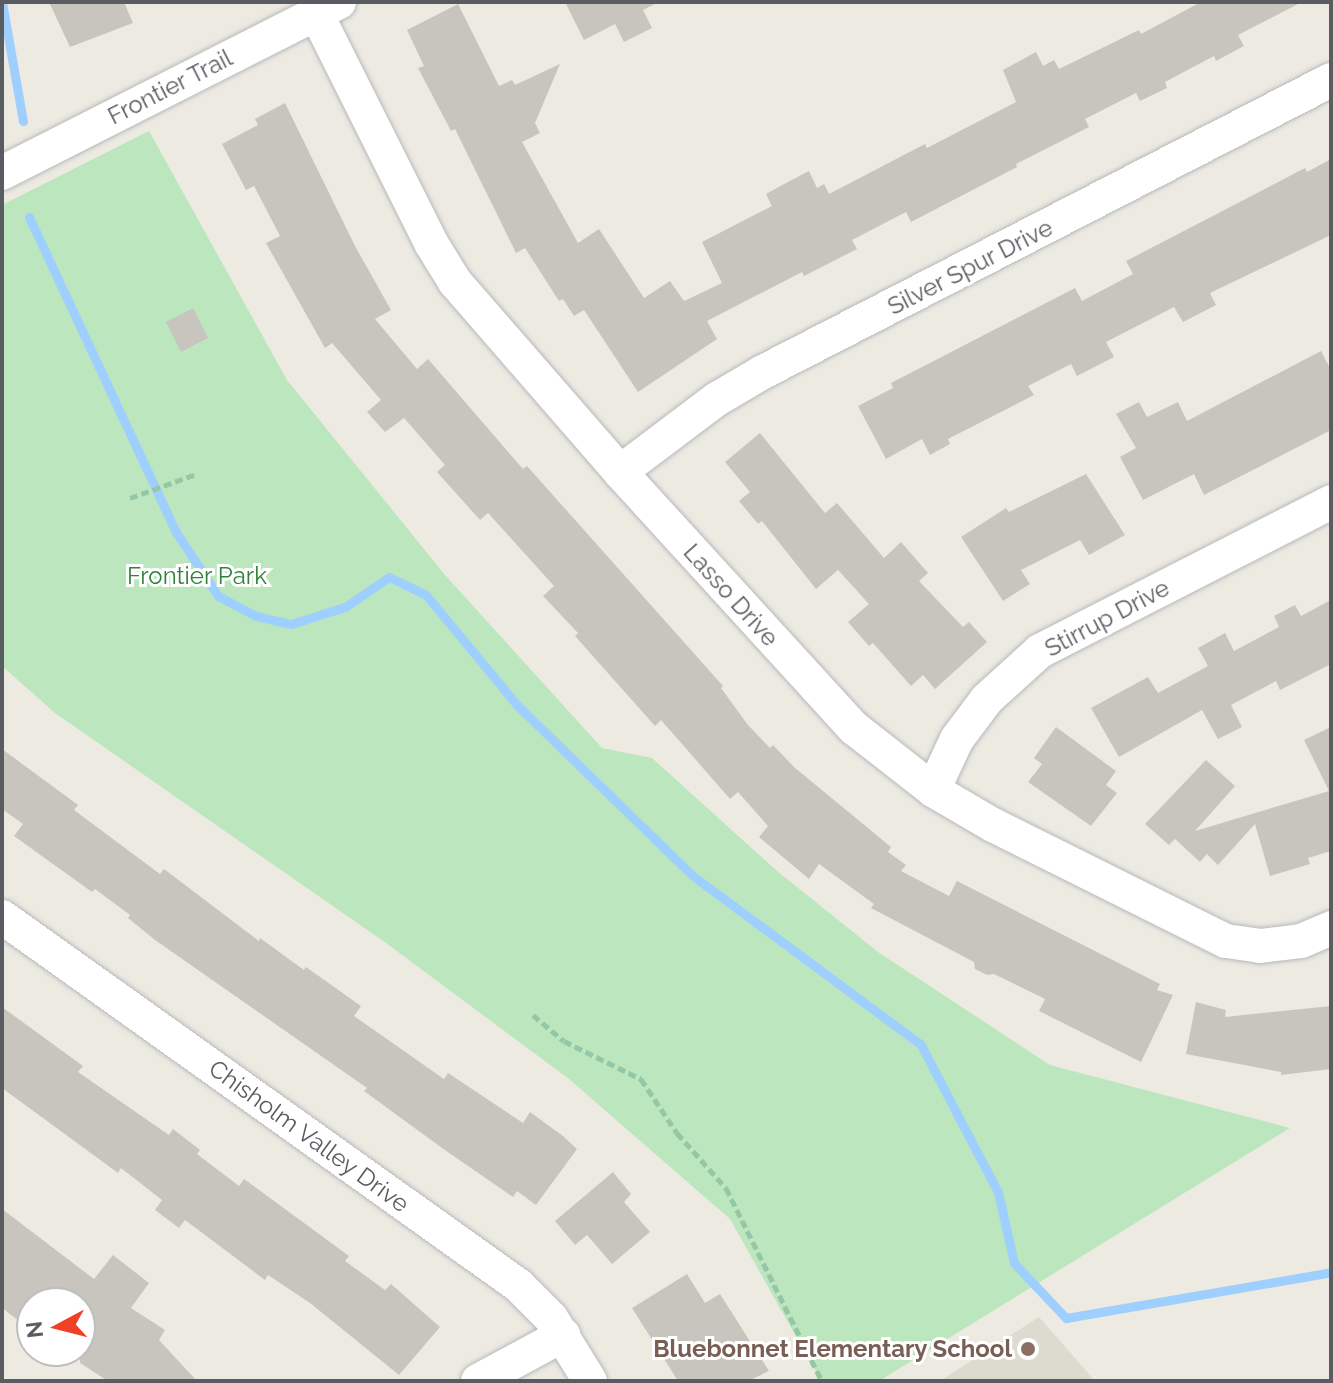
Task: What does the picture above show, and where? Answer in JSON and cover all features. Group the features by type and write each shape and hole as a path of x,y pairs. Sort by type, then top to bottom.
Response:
{"street":[{"name":"Frontier Trail","path":"2,173 328,8"},
{"name":"Lasso Drive","path":"328,8 431,243 455,282 620,472 819,693 891,761 993,825 1226,941 1260,946 1301,941 1331,928"},
{"name":"Silver Spur Drive","path":"620,472 717,399 763,372 1331,80"},
{"name":"Stirrup Drive","path":"933,790 957,739 987,699 1040,651 1331,502"},
{"name":"Chisholm Valley Drive","path":"2,917 518,1285 563,1335 590,1381"},
{"path":"478,1381 563,1335"}],"path":[{"path":"130,498 196,474"},
{"path":"533,1015 564,1041 641,1079 677,1133 726,1188 822,1381"}],"shaded area":[{"name":"Bluebonnet Elementary School","path":"1039,1317 1095,1381 940,1381"}],"green space":[{"name":"Frontier Park","path":"149,131 287,380 445,575 602,748 652,758 777,871 878,952 1050,1065 1290,1128 879,1381 821,1381 730,1219 569,1079 386,943 55,713 2,666 2,205"}],"building":[{"path":"49,2 124,2 133,23 70,47"},
{"path":"565,2 659,2 643,10 652,28 624,42 615,24 584,40"},
{"path":"1201,2 1302,2 1238,35 1244,46 1216,61 1214,56 1165,82 1167,88 1140,101 1136,93 1085,119 1089,127 1016,164 1017,167 911,222 906,212 852,240 857,249 804,276 802,272 707,321 717,339 638,392 584,310 574,316 563,299 559,301 525,248 516,253 455,129 451,131 418,68 424,66 407,30 458,4 499,86 512,80 515,85 560,64 535,123 540,133 522,142 578,243 599,229 644,298 670,281 684,301 722,283 702,242 772,206 766,194 809,171 817,188 824,184 829,194 925,144 927,148 1016,102 1003,70 1036,52 1043,66 1054,60 1059,69 1139,30 1141,34"},
{"path":"285,103 355,246 391,310 375,319 417,369 428,359 523,469 527,466 723,686 721,688 748,725 770,748 773,745 794,767 891,847 888,852 906,865 901,871 949,896 957,881 1160,984 1157,990 1173,995 1141,1062 1039,1011 1045,999 994,974 987,975 975,969 974,962 871,908 874,904 819,864 809,879 759,837 768,826 738,792 730,799 661,720 655,726 575,636 578,633 543,596 554,586 488,513 480,520 437,472 445,465 404,418 385,432 367,412 381,400 332,343 325,348 266,243 280,236 254,186 246,190 222,144 258,125 255,119"},
{"path":"1331,159 1331,235 1210,293 1216,305 1183,322 1174,307 1106,342 1114,357 1077,376 1071,364 1028,386 1034,395 948,439 950,444 930,455 922,439 886,459 858,406 893,388 891,383 1075,288 1082,301 1133,274 1126,261 1305,168 1307,172"},
{"path":"193,308 208,338 181,352 166,322"},
{"path":"1321,351 1331,370 1331,430 1204,495 1194,474 1143,500 1120,457 1136,448 1116,414 1139,402 1147,417 1178,402 1187,421"},
{"path":"760,433 825,513 837,503 884,558 901,542 928,573 919,581 963,627 969,622 987,642 935,689 923,675 911,686 873,643 869,646 848,622 869,604 838,570 816,589 762,521 758,524 739,501 750,492 725,462"},
{"path":"1086,474 1125,535 1089,555 1080,540 1021,570 1030,584 1003,601 961,537 1006,508 1009,512"},
{"path":"1331,600 1331,664 1280,690 1276,681 1231,705 1242,727 1218,739 1202,710 1119,757 1091,708 1148,677 1158,693 1208,666 1198,648 1225,633 1234,651 1279,627 1274,616 1295,605 1301,616"},
{"path":"1056,727 1116,771 1106,785 1117,793 1091,826 1028,782 1042,764 1034,758"},
{"path":"1331,727 1331,851 1308,858 1310,864 1270,876 1255,824 1218,865 1207,854 1200,862 1175,839 1169,845 1145,824 1206,760 1235,786 1195,831 1329,791 1304,740"},
{"path":"2,749 78,805 74,810 160,874 164,869 259,941 260,938 304,970 306,967 361,1006 354,1016 444,1079 448,1073 523,1123 530,1112 563,1136 577,1149 536,1205 517,1191 513,1197 442,1148 364,1091 367,1088 155,940 128,918 130,915 95,889 92,892 14,836 23,824 2,809"},
{"path":"1196,1002 1226,1010 1225,1017 1331,1006 1331,1069 1281,1075 1281,1072 1186,1054"},
{"path":"2,1007 83,1066 78,1072 169,1135 173,1129 200,1150 197,1154 239,1186 244,1179 349,1256 345,1261 385,1290 391,1284 440,1327 399,1375 310,1303 268,1275 265,1280 185,1220 179,1228 155,1210 162,1200 121,1168 118,1173 2,1088"},
{"path":"613,1172 631,1194 624,1202 650,1232 612,1264 587,1235 575,1245 555,1221"},
{"path":"2,1209 94,1279 113,1255 149,1283 131,1308 165,1330 159,1340 197,1381 108,1381 86,1367 96,1367 96,1287 16,1287 16,1319 2,1308"},
{"path":"687,1274 705,1303 720,1294 769,1371 748,1381 678,1381 632,1308"}],"waterway":[{"path":"2,2 23,121"},
{"path":"29,217 176,532 218,596 256,616 291,624 345,607 389,577 426,595 517,705 693,876 921,1045 998,1192 1014,1263 1066,1318 1331,1272"}],"place":[{"name":"Bluebonnet Elementary School","path":"1028,1349"}]}
